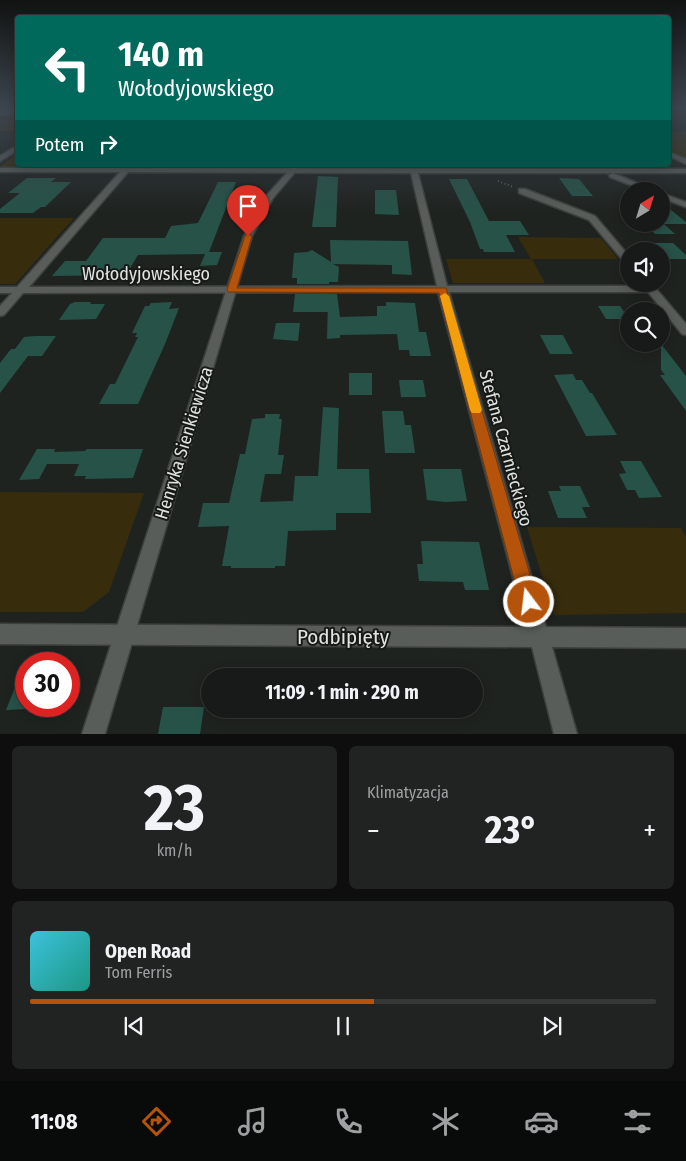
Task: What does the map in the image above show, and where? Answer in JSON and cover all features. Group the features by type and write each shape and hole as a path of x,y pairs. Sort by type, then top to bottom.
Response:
{"street":[{"path":"0,159 15,149"},
{"path":"671,155 686,162"},
{"path":"593,167 631,182"},
{"path":"0,170 295,168 414,172 686,172"},
{"name":"Henryka Sienkiewicza","path":"93,734 255,220 276,188 295,168"},
{"path":"0,313 126,170"},
{"name":"Stefana Czarnieckiego","path":"414,172 443,290 566,734"},
{"path":"522,191 592,218 620,251"},
{"path":"670,199 686,205"},
{"name":"Wołodyjowskiego","path":"0,290 443,290 620,287"},
{"path":"654,292 686,330"},
{"name":"Podbipięty","path":"0,634 686,638"}],"shaded area":[{"path":"671,142 686,142 686,160 671,153"},
{"path":"15,156 15,167 113,167 112,168 0,167"},
{"path":"0,218 74,218 15,284 0,284"},
{"path":"518,237 601,238 618,259 532,259 545,283 453,283 446,259 531,259"},
{"path":"0,492 144,493 109,592 83,612 0,612"},
{"path":"527,527 681,528 686,537 686,613 554,615"}],"building":[{"path":"318,176 338,177 336,227 312,227"},
{"path":"27,178 56,178 51,182 71,182 45,207 41,207 33,213 0,213 0,209 20,193 8,193"},
{"path":"559,178 579,179 593,196 572,196"},
{"path":"449,179 467,179 489,221 520,221 529,235 506,235 515,252 484,252 483,249 480,249 470,222"},
{"path":"218,182 236,182 209,252 222,252 217,265 200,266 205,254 138,255 126,275 52,276 65,261 86,261 103,238 165,238 171,226 198,223"},
{"path":"375,190 396,190 399,215 375,214"},
{"path":"670,209 686,222 686,224 670,224"},
{"path":"670,229 675,234 655,234 653,232 670,232"},
{"path":"330,240 408,241 412,275 392,274 392,265 333,264 339,267 338,282 329,282 329,284 297,284 297,278 292,278 294,253 312,250 331,262"},
{"path":"670,243 673,243 686,255 686,259 670,259"},
{"path":"295,294 337,294 340,317 377,316 377,306 386,306 386,302 415,303 419,332 426,332 431,356 410,356 409,350 399,350 397,334 340,335 340,338 327,339 328,312 293,312"},
{"path":"75,302 105,304 96,319 59,320 70,304"},
{"path":"172,302 169,309 179,308 138,404 99,404 110,384 115,384 138,337 135,337 137,333 132,333 145,306 149,306 151,303"},
{"path":"598,306 620,306 620,319 606,319"},
{"path":"276,323 300,323 298,341 273,339"},
{"path":"540,335 563,335 573,354 550,354"},
{"path":"56,336 42,356 28,356 0,393 0,363 11,349 15,349 24,337"},
{"path":"661,352 667,352 686,376 686,411 660,375 665,375 661,370"},
{"path":"349,373 372,373 372,395 349,395"},
{"path":"573,374 576,380 582,380 590,393 592,393 617,435 586,436 554,375"},
{"path":"399,380 423,380 426,397 401,397"},
{"path":"323,407 339,408 337,469 369,469 371,513 336,513 336,530 288,531 285,566 275,566 275,568 231,568 231,566 222,566 229,526 198,527 203,503 229,503 240,454 245,454 252,419 265,418 265,414 280,414 279,419 282,419 278,455 284,455 281,474 265,474 260,502 293,501 295,476 318,476"},
{"path":"382,411 403,411 405,425 411,425 415,453 385,453"},
{"path":"37,449 55,449 54,452 85,451 87,449 143,449 133,478 85,479 86,476 74,476 79,464 47,464 39,479 19,480"},
{"path":"620,461 641,461 662,497 639,498 635,490 627,490 619,474 626,473"},
{"path":"423,469 461,469 467,501 445,502 427,500"},
{"path":"559,486 580,486 590,507 582,507 587,518 558,518 548,491 561,491"},
{"path":"421,541 479,542 489,590 465,590 463,582 419,581 417,564 423,564"},
{"path":"15,688 15,710 6,710"},
{"path":"163,707 201,707 202,718 200,734 158,734"}],"slow traffic":[{"path":"445,296 476,410"}],"route":[{"path":"248,236 232,290 443,290 529,602"}]}
